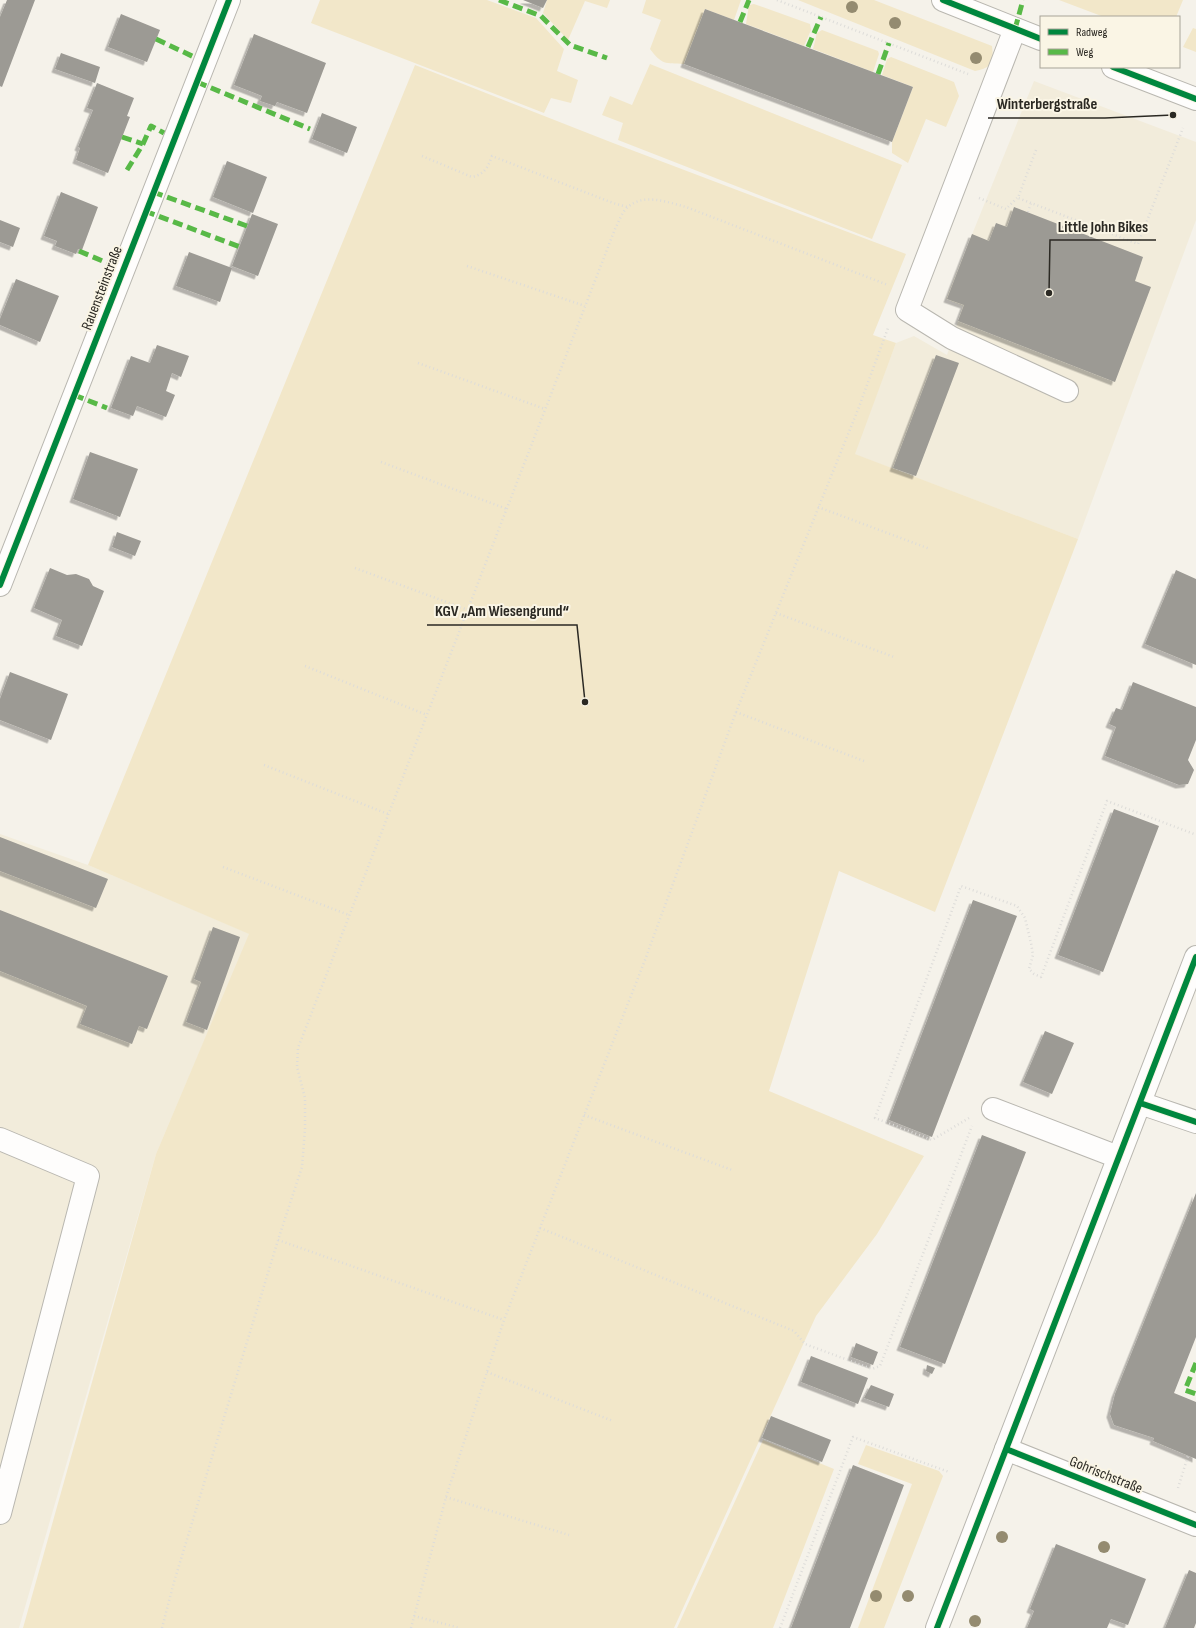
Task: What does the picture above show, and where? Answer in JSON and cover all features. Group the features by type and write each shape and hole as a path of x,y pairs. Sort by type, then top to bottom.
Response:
{"main road":[{"name":"Rauensteinstraße","path":"0,585 229,0"},
{"path":"942,0 1040,39"},
{"path":"1014,29 907,310 952,338 1067,391"},
{"path":"1116,68 1196,99"},
{"path":"937,1628 1196,957"},
{"path":"1140,1103 1196,1122"},
{"path":"985,1111 1118,1157"},
{"path":"0,1139 88,1176 0,1513"},
{"name":"Gohrischstraße","path":"1006,1449 1196,1525"}],"path":[{"path":"777,0 994,84"},
{"path":"1018,198 1138,244 1183,128"},
{"path":"990,202 1006,208 1018,198 1036,150"},
{"path":"422,156 472,177 478,176 486,171 492,156 613,203 627,207"},
{"path":"162,1628 174,1582 278,1240 302,1167 305,1129 305,1098 298,1067 298,1048 615,229 627,207 639,200 659,200 686,207 892,286"},
{"path":"1028,212 1031,203"},
{"path":"467,266 585,306"},
{"path":"411,1628 446,1498 504,1320 645,960 736,712 859,407 884,339"},
{"path":"418,363 546,409"},
{"path":"381,462 506,510"},
{"path":"818,507 930,549"},
{"path":"355,568 468,610"},
{"path":"776,614 894,657"},
{"path":"305,666 427,714"},
{"path":"736,712 864,761"},
{"path":"264,765 388,814"},
{"path":"985,1111 932,1140 875,1118 962,886 1017,906 1025,918 1032,949 1033,955 1030,970 1034,974 1041,976 1107,801 1194,834"},
{"path":"224,867 350,915"},
{"path":"540,1228 794,1331 805,1344 872,1369 880,1366 985,1111"},
{"path":"584,1115 732,1170"},
{"path":"278,1240 504,1320"},
{"path":"488,1372 613,1421"},
{"path":"780,1628 853,1437 949,1472"},
{"path":"1178,1488 1188,1456"},
{"path":"446,1498 569,1535"},
{"path":"414,1616 460,1628"}],"shaded area":[{"path":"320,0 487,0 536,18 564,49 557,71 578,80 571,103 551,98 544,113 311,23"},
{"path":"547,0 610,0 607,8 585,1 568,40 543,13"},
{"path":"646,0 741,0 734,20 705,9 684,64 661,61 650,49 661,20 642,13"},
{"path":"798,0 874,0 992,46 992,60 991,63 985,68 975,71"},
{"path":"1059,0 1183,0 1176,16 1101,16"},
{"path":"754,4 810,24 811,30 804,46 746,24 749,5"},
{"path":"1193,28 1196,29 1196,52 1183,47"},
{"path":"822,30 878,51 879,54 873,72 813,49 817,33"},
{"path":"891,57 954,82 959,96 946,127 926,119 908,163 892,153 892,142 913,87 882,75 887,59"},
{"path":"650,64 902,165 872,239 618,140 623,123 602,115 610,96 632,105"},
{"path":"415,65 613,143 906,254 873,335 896,343 855,454 1078,539 935,912 839,871 769,1091 924,1156 877,1234 816,1316 674,1628 23,1628 156,1154 249,934 88,865"},
{"path":"1034,81 1196,142 1196,220 1078,539 854,454 896,343 914,336 947,355 963,306 946,299"},
{"path":"0,834 88,865 250,934 156,1154 19,1628 0,1628"},
{"path":"763,1440 834,1469 773,1628 677,1628"},
{"path":"866,1445 939,1471 943,1476 884,1628 858,1628 912,1484 858,1464"}],"building":[{"path":"7,0 35,0 2,87 0,86 0,17"},
{"path":"523,0 547,0 543,8"},
{"path":"705,9 913,87 892,142 684,64"},
{"path":"121,14 160,30 147,62 108,47"},
{"path":"254,34 326,63 307,113 277,102 275,106 260,101 262,96 234,85"},
{"path":"61,53 100,67 95,83 55,69"},
{"path":"97,83 134,98 127,116 130,117 108,173 76,160 80,148 78,147 93,110 87,108"},
{"path":"322,113 357,127 347,153 312,139"},
{"path":"227,161 267,177 253,213 213,197"},
{"path":"61,192 98,207 82,250 78,249 76,254 55,246 57,241 44,236"},
{"path":"1014,207 1143,257 1135,281 1151,287 1115,382 958,321 964,305 947,299 972,234 989,241 996,223 1007,227"},
{"path":"252,214 278,224 258,276 232,266"},
{"path":"0,220 20,228 13,247 0,242"},
{"path":"189,252 232,268 220,302 176,286"},
{"path":"16,279 59,296 40,342 0,325 0,319"},
{"path":"157,345 189,356 181,377 172,373 166,391 175,395 166,417 137,406 133,416 111,408 131,356 150,363"},
{"path":"936,355 959,363 916,476 893,468"},
{"path":"90,452 138,469 120,517 73,499"},
{"path":"117,532 141,541 135,556 112,547"},
{"path":"50,568 67,575 76,574 89,579 93,586 104,591 82,646 56,636 62,620 34,608"},
{"path":"1176,570 1196,579 1196,665 1145,644"},
{"path":"10,672 68,694 51,740 0,720 0,699"},
{"path":"1133,682 1196,707 1196,740 1188,760 1194,770 1188,784 1179,785 1105,756 1116,727 1109,724 1116,708 1122,710"},
{"path":"1114,809 1159,826 1103,972 1058,955"},
{"path":"0,837 108,879 96,908 0,871"},
{"path":"973,900 1017,916 932,1137 889,1120"},
{"path":"0,910 168,976 147,1029 139,1026 132,1044 80,1024 87,1006 0,971"},
{"path":"213,927 240,937 207,1030 186,1022 201,982 194,979"},
{"path":"1045,1031 1074,1043 1052,1094 1023,1082"},
{"path":"982,1135 1026,1152 945,1364 900,1347"},
{"path":"1196,1193 1196,1337 1174,1393 1196,1402 1196,1459 1153,1441 1154,1438 1114,1425 1110,1414 1115,1394"},
{"path":"856,1343 878,1352 873,1365 851,1357"},
{"path":"811,1356 868,1378 858,1404 801,1382"},
{"path":"927,1365 935,1368 932,1374 926,1371"},
{"path":"871,1385 894,1394 889,1407 864,1398"},
{"path":"771,1416 831,1440 822,1462 762,1438"},
{"path":"853,1465 904,1485 850,1628 791,1628"},
{"path":"1056,1544 1146,1579 1128,1625 1111,1619 1107,1628 1027,1628 1034,1611 1030,1609"},
{"path":"1189,1570 1196,1573 1196,1623 1194,1628 1165,1628"}],"marked path":[{"path":"499,0 541,16 570,45 607,58"},
{"path":"740,22 749,0"},
{"path":"1015,29 1023,0"},
{"path":"808,47 821,17"},
{"path":"156,39 194,57"},
{"path":"878,74 889,43"},
{"path":"197,82 310,129"},
{"path":"127,170 143,144 151,126 164,133"},
{"path":"122,137 143,144"},
{"path":"153,192 247,226"},
{"path":"145,211 240,247"},
{"path":"79,251 112,265"},
{"path":"74,395 107,408"},
{"path":"1196,1363 1185,1390 1196,1394"}],"cycle path":[{"path":"0,585 229,0"},
{"path":"943,0 1040,39"},
{"path":"1116,68 1196,99"},
{"path":"937,1628 1196,957"},
{"path":"1140,1103 1196,1122"},
{"path":"1006,1449 1196,1525"}],"place":[{"name":"Winterbergstraße","path":"1173,115"},
{"name":"Little John Bikes","path":"1049,293"},
{"name":"KGV „Am Wiesengrund“","path":"585,702"}]}
